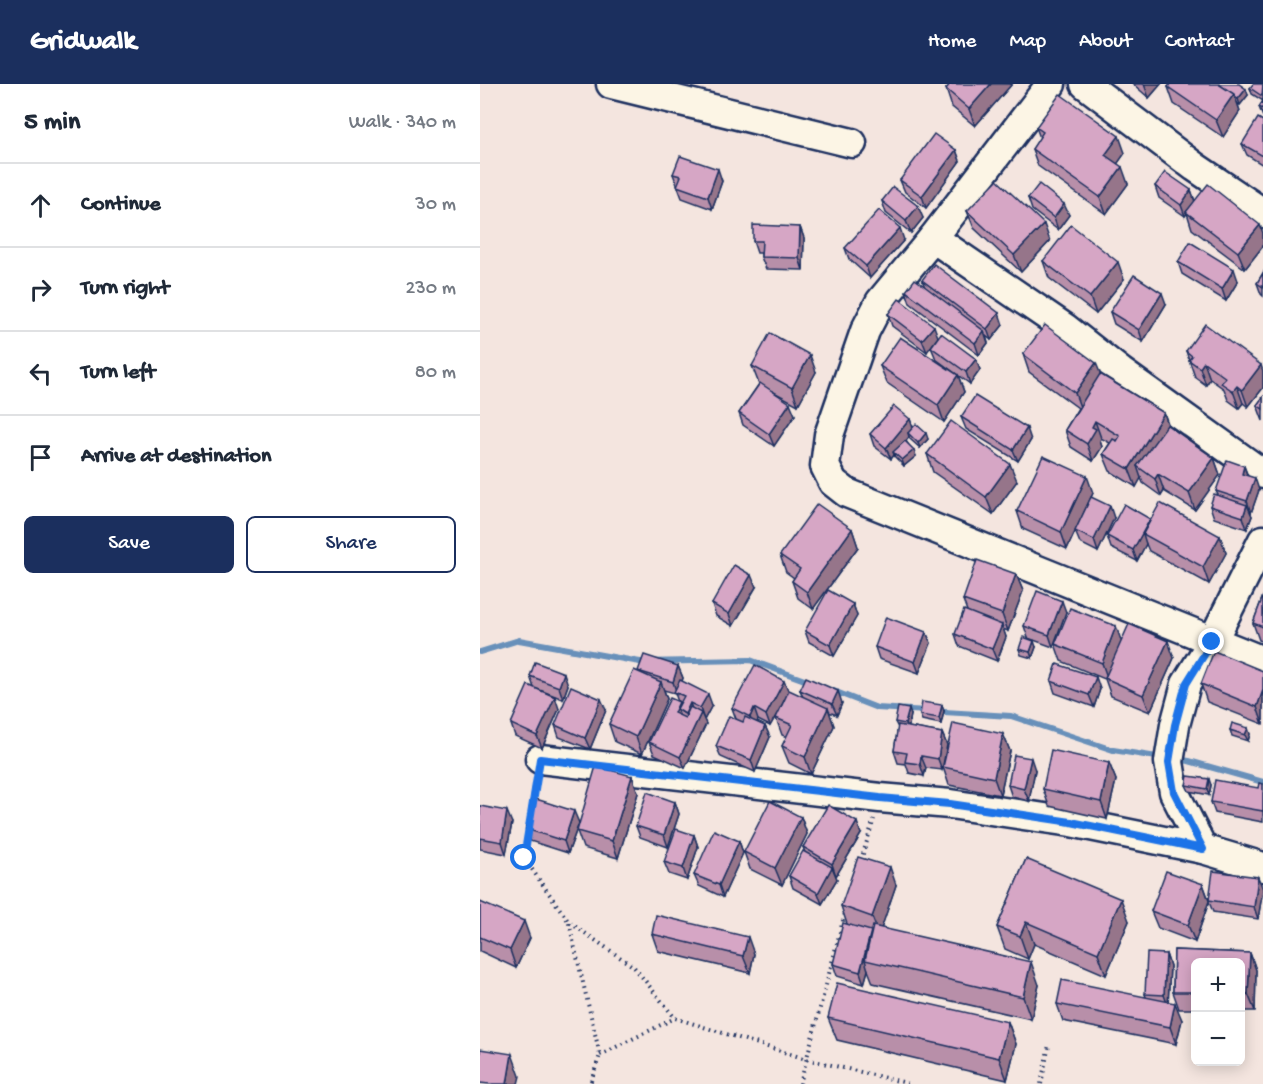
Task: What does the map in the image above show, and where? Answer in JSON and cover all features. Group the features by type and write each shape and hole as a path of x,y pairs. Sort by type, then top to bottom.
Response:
{"street":[{"path":"610,84 852,143"},
{"path":"1051,84 933,238 880,302 865,331 829,435 825,466 833,482 847,493 1263,661"},
{"path":"1085,84 1195,167 1263,213"},
{"path":"933,238 1065,328 1263,474"},
{"path":"1203,849 1174,792 1169,757 1186,684 1212,642 1263,540"},
{"path":"540,759 950,804 1071,822 1203,849 1263,867"}],"path":[{"path":"540,759 524,858 568,922 600,1055 590,1084"},
{"path":"860,864 880,798"},
{"path":"800,1084 846,907"},
{"path":"568,922 634,967 675,1018 806,1059 912,1084"},
{"path":"600,1055 675,1018"},
{"path":"1041,1084 1049,1045"}],"building":[{"path":"950,84 991,84 969,109 946,89"},
{"path":"1170,84 1219,84 1234,94 1216,120 1168,87"},
{"path":"1221,84 1239,84 1246,89 1238,99"},
{"path":"1253,84 1263,84 1262,96 1250,88"},
{"path":"1060,94 1119,136 1105,155 1122,167 1100,197 1032,149 1043,132 1036,127"},
{"path":"1258,118 1263,121 1263,156 1242,144"},
{"path":"934,134 956,150 922,196 900,180"},
{"path":"680,156 718,169 708,197 677,186 681,176 673,174"},
{"path":"1165,172 1191,190 1181,205 1155,186"},
{"path":"997,180 1044,224 1014,255 967,211"},
{"path":"1039,184 1064,204 1054,218 1028,198"},
{"path":"1208,184 1260,225 1238,252 1186,212"},
{"path":"893,187 918,206 906,221 882,201"},
{"path":"879,210 900,228 866,266 845,248"},
{"path":"753,225 800,227 799,258 761,257 762,241 753,241"},
{"path":"1071,225 1118,262 1090,297 1043,261"},
{"path":"1190,242 1234,269 1222,289 1178,262"},
{"path":"934,264 999,313 987,329 922,280"},
{"path":"1263,273 1263,287 1257,283"},
{"path":"1134,275 1162,293 1139,330 1110,312"},
{"path":"915,279 984,331 975,343 906,291"},
{"path":"899,299 934,326 922,340 888,314"},
{"path":"1205,324 1261,365 1242,390 1237,386 1233,391 1221,383 1226,378 1204,362 1200,368 1189,360 1192,356 1186,351"},
{"path":"1045,325 1096,363 1075,393 1023,354"},
{"path":"770,333 810,355 792,388 752,366"},
{"path":"941,333 976,359 966,372 931,347"},
{"path":"900,337 958,375 938,405 880,366"},
{"path":"1100,374 1164,413 1129,469 1103,454 1113,439 1117,441 1120,436 1095,421 1092,427 1096,429 1087,444 1065,430"},
{"path":"760,383 790,403 769,434 739,413"},
{"path":"975,396 1027,428 1013,450 961,417"},
{"path":"1263,397 1263,409 1257,405"},
{"path":"894,406 910,419 886,448 870,434"},
{"path":"951,421 1010,464 986,497 927,454"},
{"path":"916,424 926,433 918,443 908,433"},
{"path":"1167,425 1214,458 1189,493 1158,474 1155,479 1137,466"},
{"path":"905,441 914,450 902,460 893,452"},
{"path":"1043,456 1087,476 1061,532 1017,511"},
{"path":"1227,460 1244,466 1242,474 1255,478 1247,501 1216,491"},
{"path":"1214,494 1247,505 1243,517 1210,506"},
{"path":"1091,497 1110,506 1094,540 1075,531"},
{"path":"1160,503 1220,536 1203,567 1143,534"},
{"path":"817,504 852,529 807,592 792,581 800,569 780,555"},
{"path":"1124,504 1150,519 1133,550 1107,536"},
{"path":"977,560 1016,574 1002,614 963,600"},
{"path":"734,565 751,575 729,614 712,604"},
{"path":"828,590 853,604 830,645 805,631"},
{"path":"1037,591 1062,601 1049,635 1024,626"},
{"path":"1263,596 1263,627 1253,623"},
{"path":"1070,608 1116,626 1102,663 1055,644"},
{"path":"964,610 1002,625 992,649 955,634"},
{"path":"886,617 926,632 915,662 875,647"},
{"path":"1129,624 1168,641 1143,695 1105,678"},
{"path":"1023,637 1034,641 1030,652 1019,649"},
{"path":"1214,651 1263,671 1263,690 1257,707 1201,684"},
{"path":"644,655 678,666 673,682 638,671"},
{"path":"535,662 564,673 559,687 530,676"},
{"path":"1057,664 1096,677 1089,695 1051,681"},
{"path":"755,665 784,681 766,715 754,708 750,717 732,708"},
{"path":"634,670 661,682 636,737 609,724"},
{"path":"806,677 838,691 832,704 800,690"},
{"path":"680,680 708,694 700,708 690,703 685,714 677,709 684,696 674,692"},
{"path":"528,685 555,697 537,736 511,724"},
{"path":"571,686 601,699 585,738 555,725"},
{"path":"789,690 828,708 805,757 782,746 792,725 776,718"},
{"path":"670,698 679,702 674,713 685,718 690,707 701,713 680,757 649,742"},
{"path":"922,702 942,705 939,718 920,715"},
{"path":"898,707 909,709 905,724 895,722"},
{"path":"729,716 743,722 745,717 765,726 751,760 716,746"},
{"path":"953,723 1003,734 994,778 943,767"},
{"path":"1232,723 1248,728 1245,735 1230,730"},
{"path":"898,725 942,733 938,759 921,756 920,764 905,762 907,753 894,751"},
{"path":"1051,750 1109,763 1101,802 1043,789"},
{"path":"1014,755 1031,758 1024,789 1008,785"},
{"path":"596,766 632,776 612,841 577,831"},
{"path":"1188,776 1209,779 1207,789 1186,785"},
{"path":"1215,780 1258,788 1259,783 1263,784 1263,811 1211,802"},
{"path":"647,792 675,802 664,835 636,826"},
{"path":"536,799 574,811 564,841 526,829"},
{"path":"770,801 801,817 775,868 744,852"},
{"path":"828,805 857,822 832,864 803,847"},
{"path":"480,806 507,811 502,842 480,838"},
{"path":"676,829 694,835 683,868 664,862"},
{"path":"714,830 739,841 719,885 694,875"},
{"path":"803,851 832,867 818,893 789,876"},
{"path":"858,857 890,867 872,917 841,906"},
{"path":"1026,859 1121,899 1098,953 1026,922 1020,936 997,927"},
{"path":"1166,871 1203,884 1188,925 1151,911"},
{"path":"1213,871 1258,877 1254,907 1209,900"},
{"path":"480,902 524,921 510,950 480,937"},
{"path":"656,915 748,937 743,956 652,934"},
{"path":"843,923 871,931 860,972 833,964"},
{"path":"873,926 1031,962 1023,997 865,960"},
{"path":"1174,950 1250,953 1248,994 1245,994 1245,958 1191,958 1191,992 1173,992"},
{"path":"1147,953 1166,954 1164,995 1145,994"},
{"path":"1062,980 1175,1003 1170,1027 1057,1004"},
{"path":"837,983 1008,1022 999,1058 828,1018"},
{"path":"480,1049 512,1054 507,1084 480,1083"}],"waterway":[{"path":"480,652 519,640 640,662 750,660 810,682"},
{"path":"831,690 877,708 1011,716 1113,750 1163,758"},
{"path":"1176,759 1263,782"}],"route":[{"path":"524,858 540,759 950,804 1071,822 1203,849 1174,792 1169,762 1175,725 1186,684 1212,642"}]}
